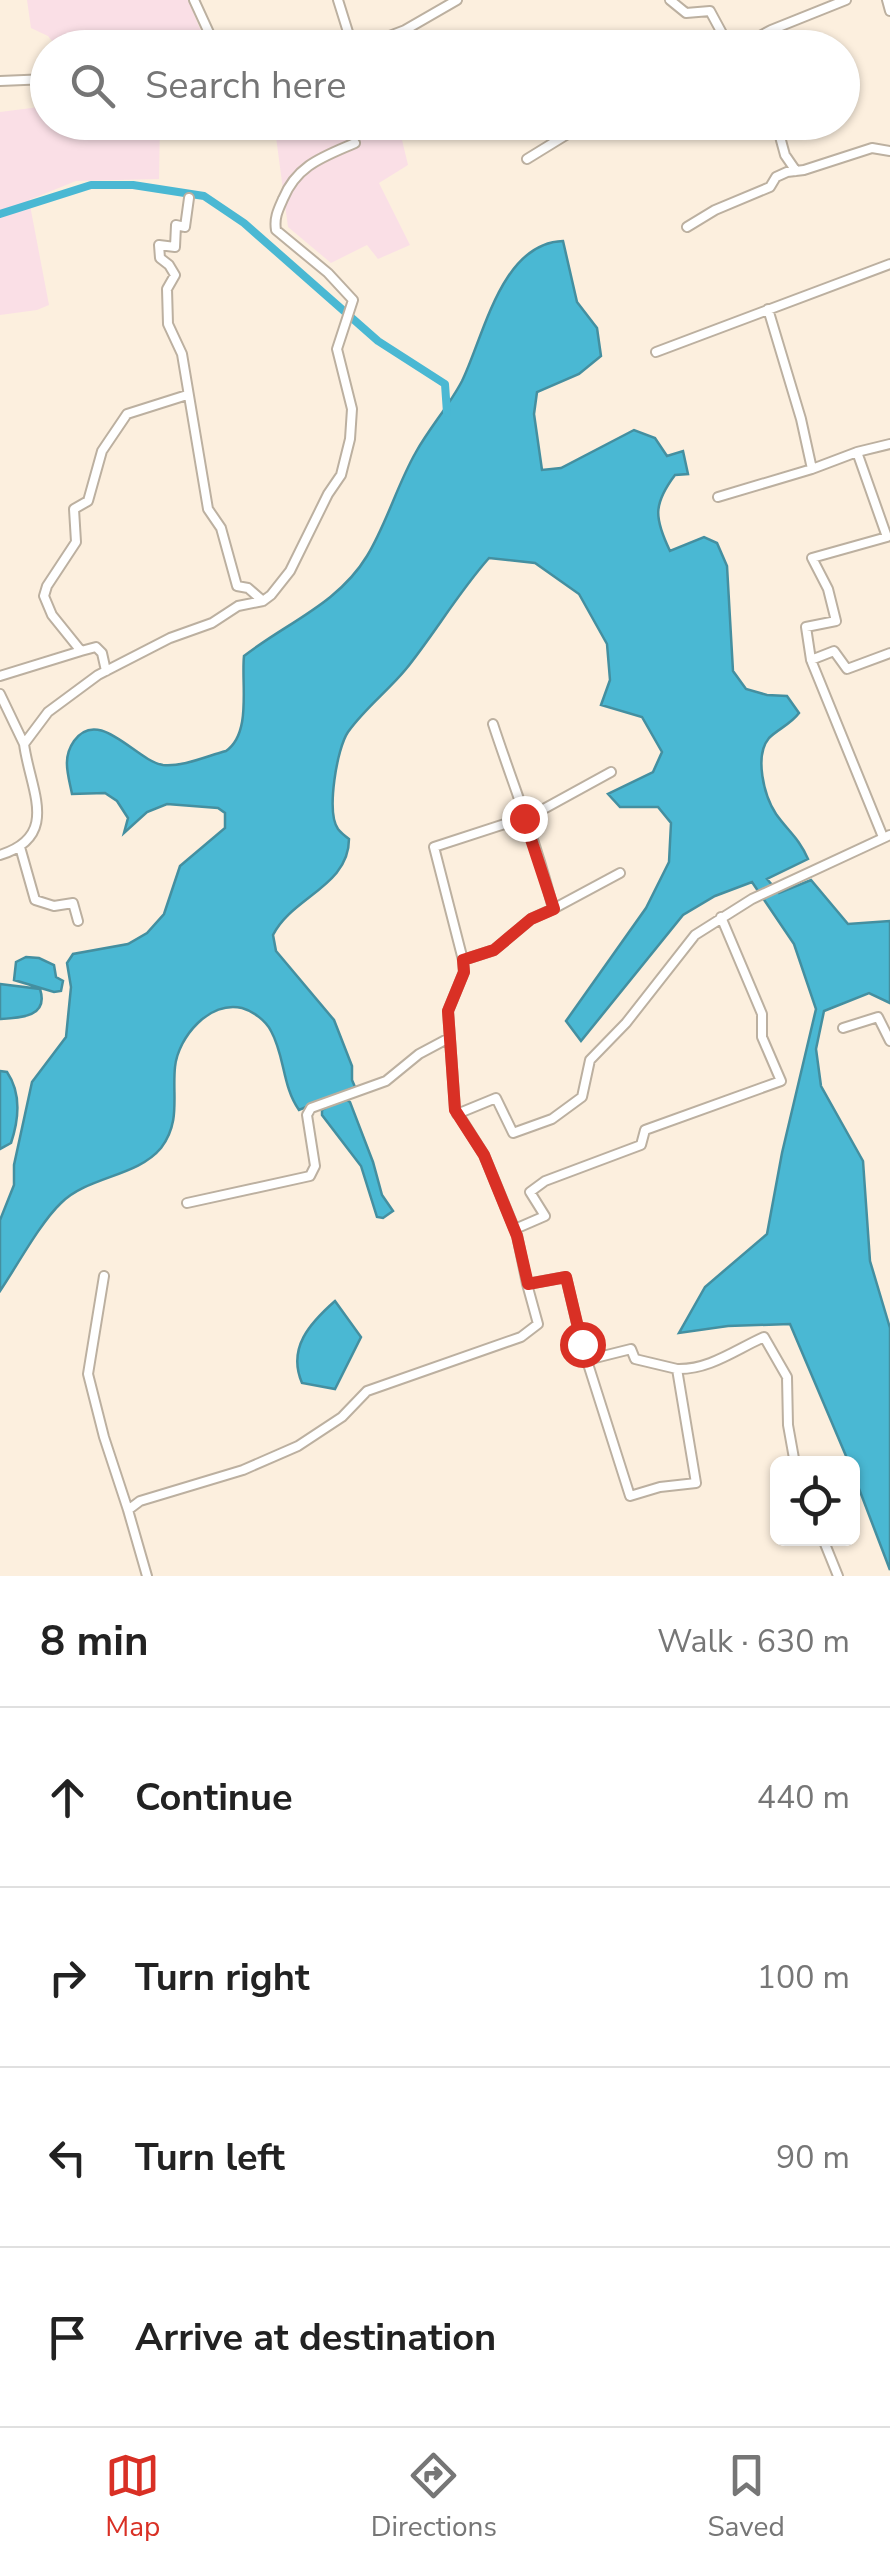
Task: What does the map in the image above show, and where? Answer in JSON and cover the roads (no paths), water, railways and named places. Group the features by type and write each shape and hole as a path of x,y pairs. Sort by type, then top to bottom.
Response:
{"street":[{"path":"194,0 208,30"},
{"path":"338,0 349,30"},
{"path":"405,30 457,0"},
{"path":"670,0 686,13 710,10 721,30"},
{"path":"770,30 846,0"},
{"path":"887,0 890,10"},
{"path":"0,82 30,80"},
{"path":"528,159 558,140"},
{"path":"781,140 796,171"},
{"path":"24,744 48,712 77,688 170,638 212,623 238,606 262,601 290,571 328,494 337,484 350,440 352,409 336,349 352,300 276,230 274,219 290,180 311,162 355,143"},
{"path":"687,227 715,210 770,187 776,177 872,148 890,151"},
{"path":"189,198 186,227 176,225 174,247 159,245 160,258 174,271 166,310 170,330 182,354 208,509 221,528 238,586 248,588 262,601"},
{"path":"656,352 890,264"},
{"path":"768,308 812,468"},
{"path":"81,652 52,615 44,596 46,586 76,542 74,510 88,502 102,451 128,414 187,395"},
{"path":"718,497 890,444"},
{"path":"857,452 890,548"},
{"path":"457,1114 496,1098 511,1130 518,1134 577,1102 582,1097 590,1060 626,1023 694,935 752,899 887,836 811,660 806,627 836,621 828,589 812,558 887,537"},
{"path":"0,676 96,648 102,654 106,671"},
{"path":"811,660 834,652 847,669 890,653"},
{"path":"0,694 24,744 39,819 29,839 0,855"},
{"path":"493,724 554,909"},
{"path":"128,1510 140,1502 243,1470 298,1446 342,1416 367,1391 521,1336 538,1324 514,1229 484,1155 457,1114 448,1011 464,972 463,960 434,848 524,818 611,772"},
{"path":"20,847 38,904 73,903 78,921"},
{"path":"463,960 494,950 531,919 620,873"},
{"path":"514,1229 545,1216 530,1192 545,1181 641,1144 645,1130 781,1081 762,1037 762,1014 720,917"},
{"path":"842,1028 878,1017 890,1041"},
{"path":"187,1203 310,1176 315,1166 308,1115 311,1108 386,1080 419,1054 449,1038"},
{"path":"104,1276 88,1374 148,1576"},
{"path":"528,1284 566,1277 587,1360 630,1496 660,1487 696,1483 678,1368"},
{"path":"587,1360 631,1349 634,1359 693,1369 764,1338 786,1377 794,1456"},
{"path":"827,1546 838,1576"}],"water":[{"path":"563,241 577,302 597,328 601,356 579,374 537,392 534,414 542,470 561,468 634,430 655,438 667,456 683,451 688,474 675,475 658,512 670,551 704,537 717,543 727,566 733,671 746,689 787,696 799,713 769,738 761,765 776,814 808,859 767,879 779,893 811,880 848,924 890,921 890,1003 869,993 824,1011 816,1049 821,1086 863,1161 870,1261 890,1328 890,1570 860,1491 860,1456 846,1456 790,1324 728,1326 679,1333 705,1287 767,1234 816,1009 794,944 752,882 715,896 683,915 581,1041 566,1021 646,908 669,862 671,823 658,807 620,807 608,794 653,772 662,752 642,717 601,705 610,680 607,644 579,594 535,563 489,558 406,669 348,732 337,765 333,795 335,821 349,839 347,855 330,880 293,911 273,935 276,951 334,1020 352,1066 355,1087 299,1110 289,1091 276,1041 266,1024 242,1008 230,1007 208,1015 189,1033 177,1056 173,1119 161,1148 139,1165 85,1187 61,1203 0,1291 0,1220 14,1185 14,1165 32,1082 66,1037 71,987 67,963 73,954 128,944 147,933 164,914 180,866 225,828 225,813 218,808 167,804 147,812 124,833 128,818 117,801 105,793 72,794 67,766 70,747 84,732 95,729 118,738 152,761 171,765 226,751 234,743 244,707 244,656 326,600 355,573 374,543 416,452 462,381 487,317 510,274 524,257 542,246"},
{"path":"26,957 54,965 56,977 63,981 61,991 14,980 16,962"},
{"path":"0,984 40,989 42,998 37,1011 0,1019"},
{"path":"0,1071 7,1072 12,1080 18,1107 11,1143 0,1149"},
{"path":"343,1098 350,1102 382,1195 393,1211 383,1218 377,1217 361,1166 322,1115 322,1110"},
{"path":"335,1301 361,1337 335,1389 302,1383 299,1347 317,1318"}],"waterway":[{"path":"0,214 91,185 133,185 204,196 244,223 378,341 445,384 447,413"}]}
